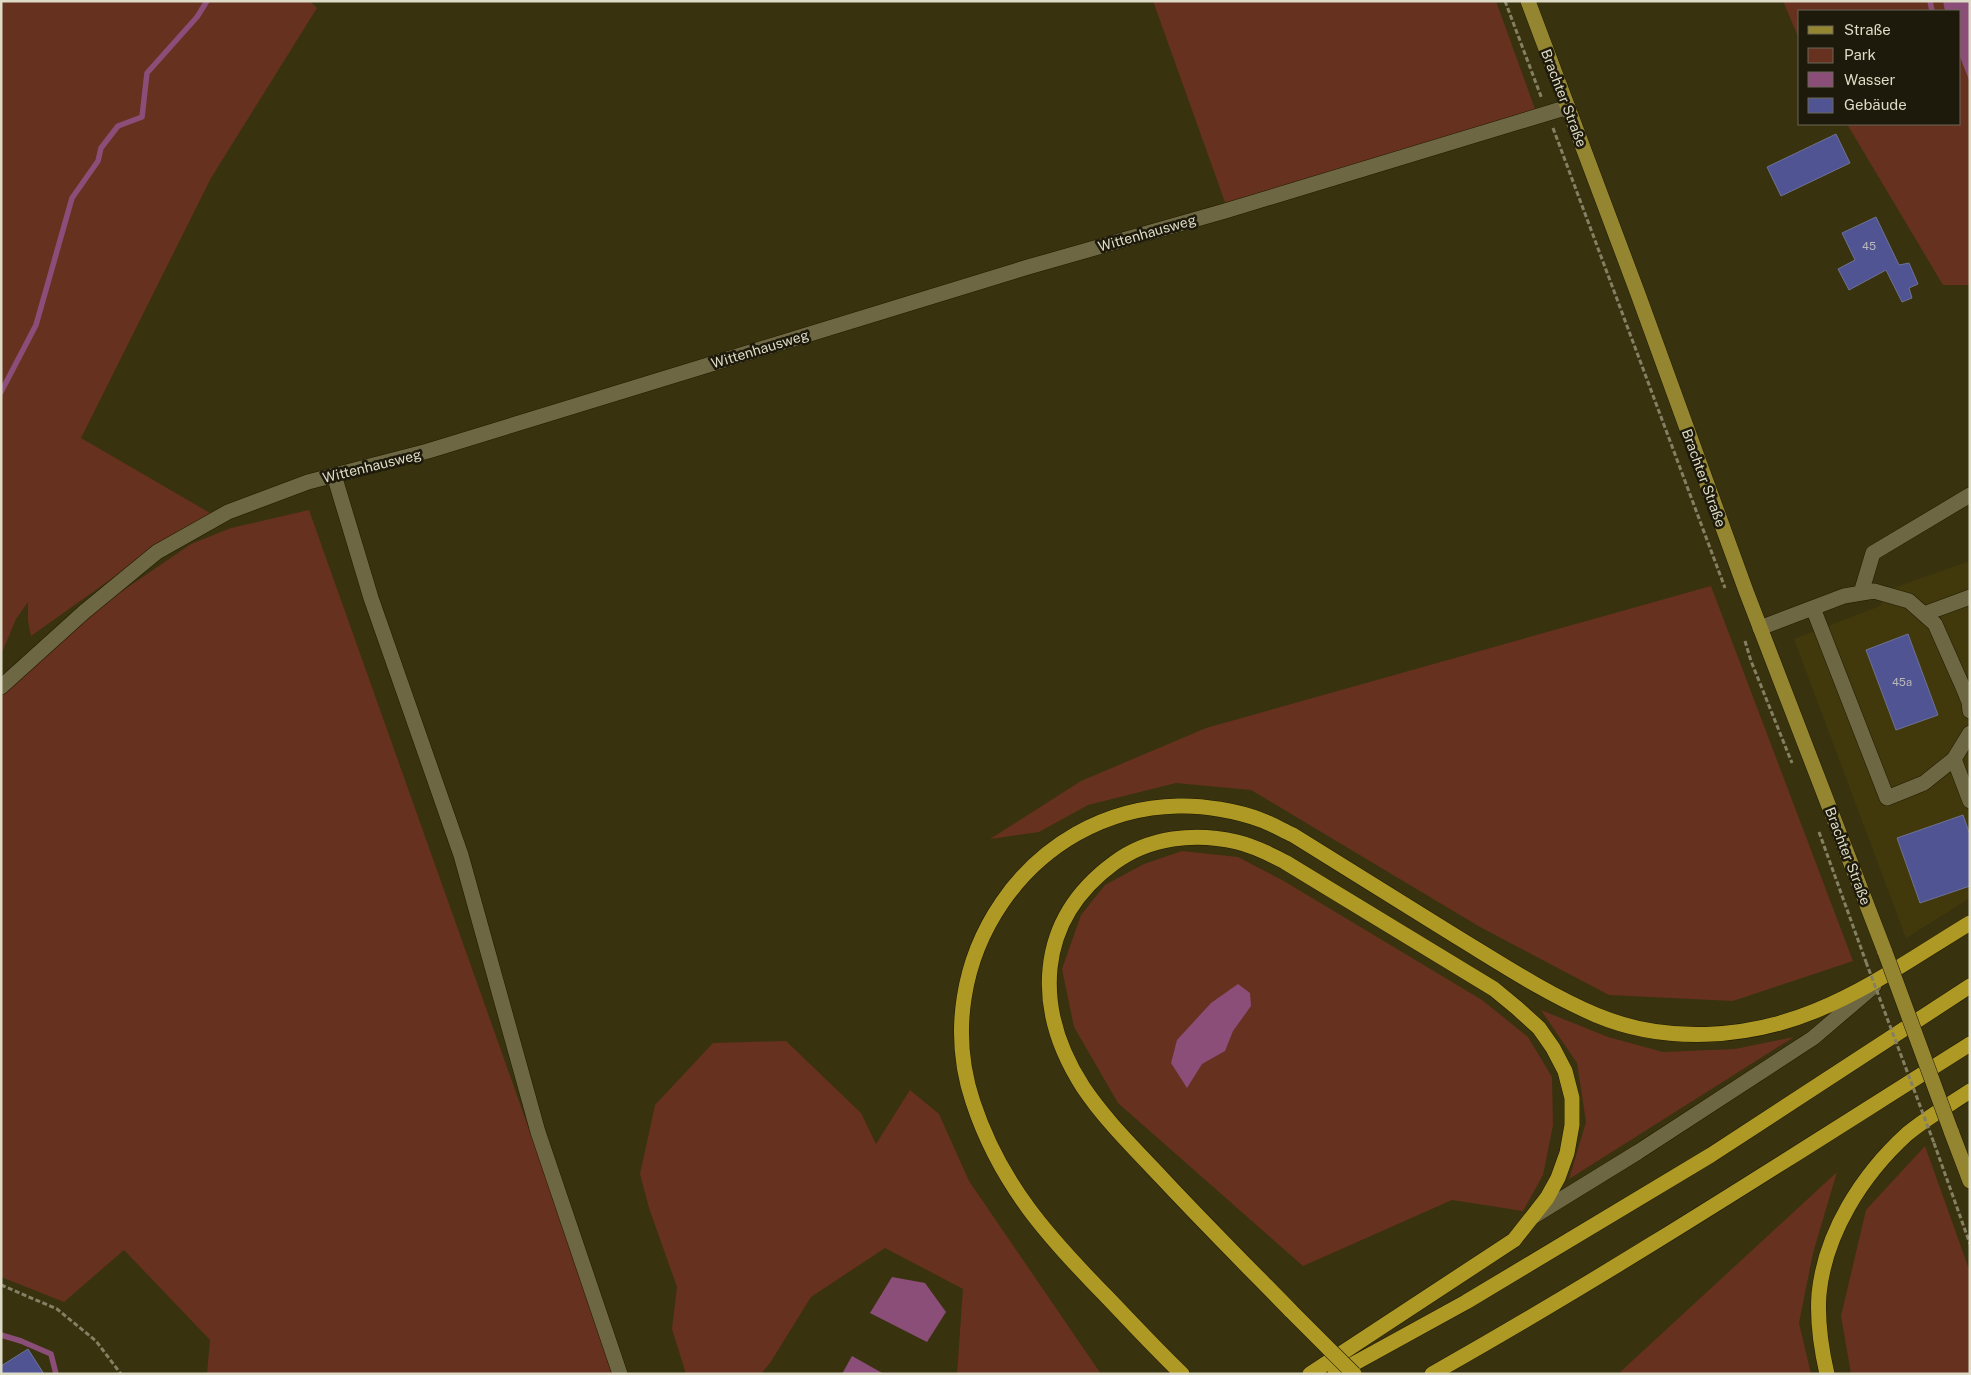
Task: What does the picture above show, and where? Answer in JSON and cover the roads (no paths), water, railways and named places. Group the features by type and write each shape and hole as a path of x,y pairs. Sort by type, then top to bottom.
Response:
{"highway":[{"path":"1179,1371 1065,1254 1032,1216 993,1153 972,1100 965,1072 961,1030 968,976 975,952 1008,893 1048,853 1071,836 1117,816 1171,806 1220,810 1259,819 1293,835 1531,983 1597,1015 1628,1025 1662,1032 1727,1034 1779,1023 1823,1007 1970,923"},
{"path":"1310,1374 1514,1240 1547,1198 1558,1178 1567,1152 1572,1125 1572,1098 1565,1071 1554,1048 1539,1028 1494,990 1278,858 1238,842 1205,838 1171,839 1132,852 1104,870 1090,883 1064,919 1055,942 1050,966 1051,1011 1057,1035 1069,1064 1098,1107 1193,1211 1291,1311 1354,1374"},
{"path":"1335,1374 1466,1302 1711,1155 1970,986"},
{"path":"1432,1374 1739,1190 1970,1044"},
{"path":"1827,1374 1820,1330 1819,1294 1826,1264 1843,1217 1854,1197 1872,1172 1902,1140 1917,1126 1970,1090"}],"main road":[{"name":"Brachter Straße","path":"1528,1 1760,628 1885,952 1970,1181"}],"street":[{"name":"Wittenhausweg","path":"1,687 84,612 157,552 228,512 308,482 428,451 1028,267 1225,211 1568,107"},
{"path":"334,476 371,598 461,855 538,1132 620,1374"},
{"path":"1861,594 1873,553 1970,495"},
{"path":"1760,628 1844,596 1874,591 1909,601 1935,624 1966,683 1970,711"},
{"path":"1924,614 1970,597"},
{"path":"1813,608 1887,798 1924,783 1954,759 1970,733"},
{"path":"1954,759 1970,801"},
{"path":"1534,1216 1638,1152 1814,1038 1894,968"}],"water":[{"path":"1943,1 1970,1 1969,80 1961,60 1961,10 1945,10"},
{"path":"1238,984 1250,993 1251,1006 1233,1031 1225,1051 1202,1064 1187,1088 1171,1063 1177,1040 1211,1003"},
{"path":"892,1277 925,1283 946,1312 927,1342 870,1313"},
{"path":"852,1356 884,1374 842,1374"}],"waterway":[{"path":"1,392 36,325 72,198 98,161 101,148 118,126 142,117 147,73 197,17 207,1"},
{"path":"1930,1 1932,10"},
{"path":"1,1335 51,1354 56,1374"}]}
